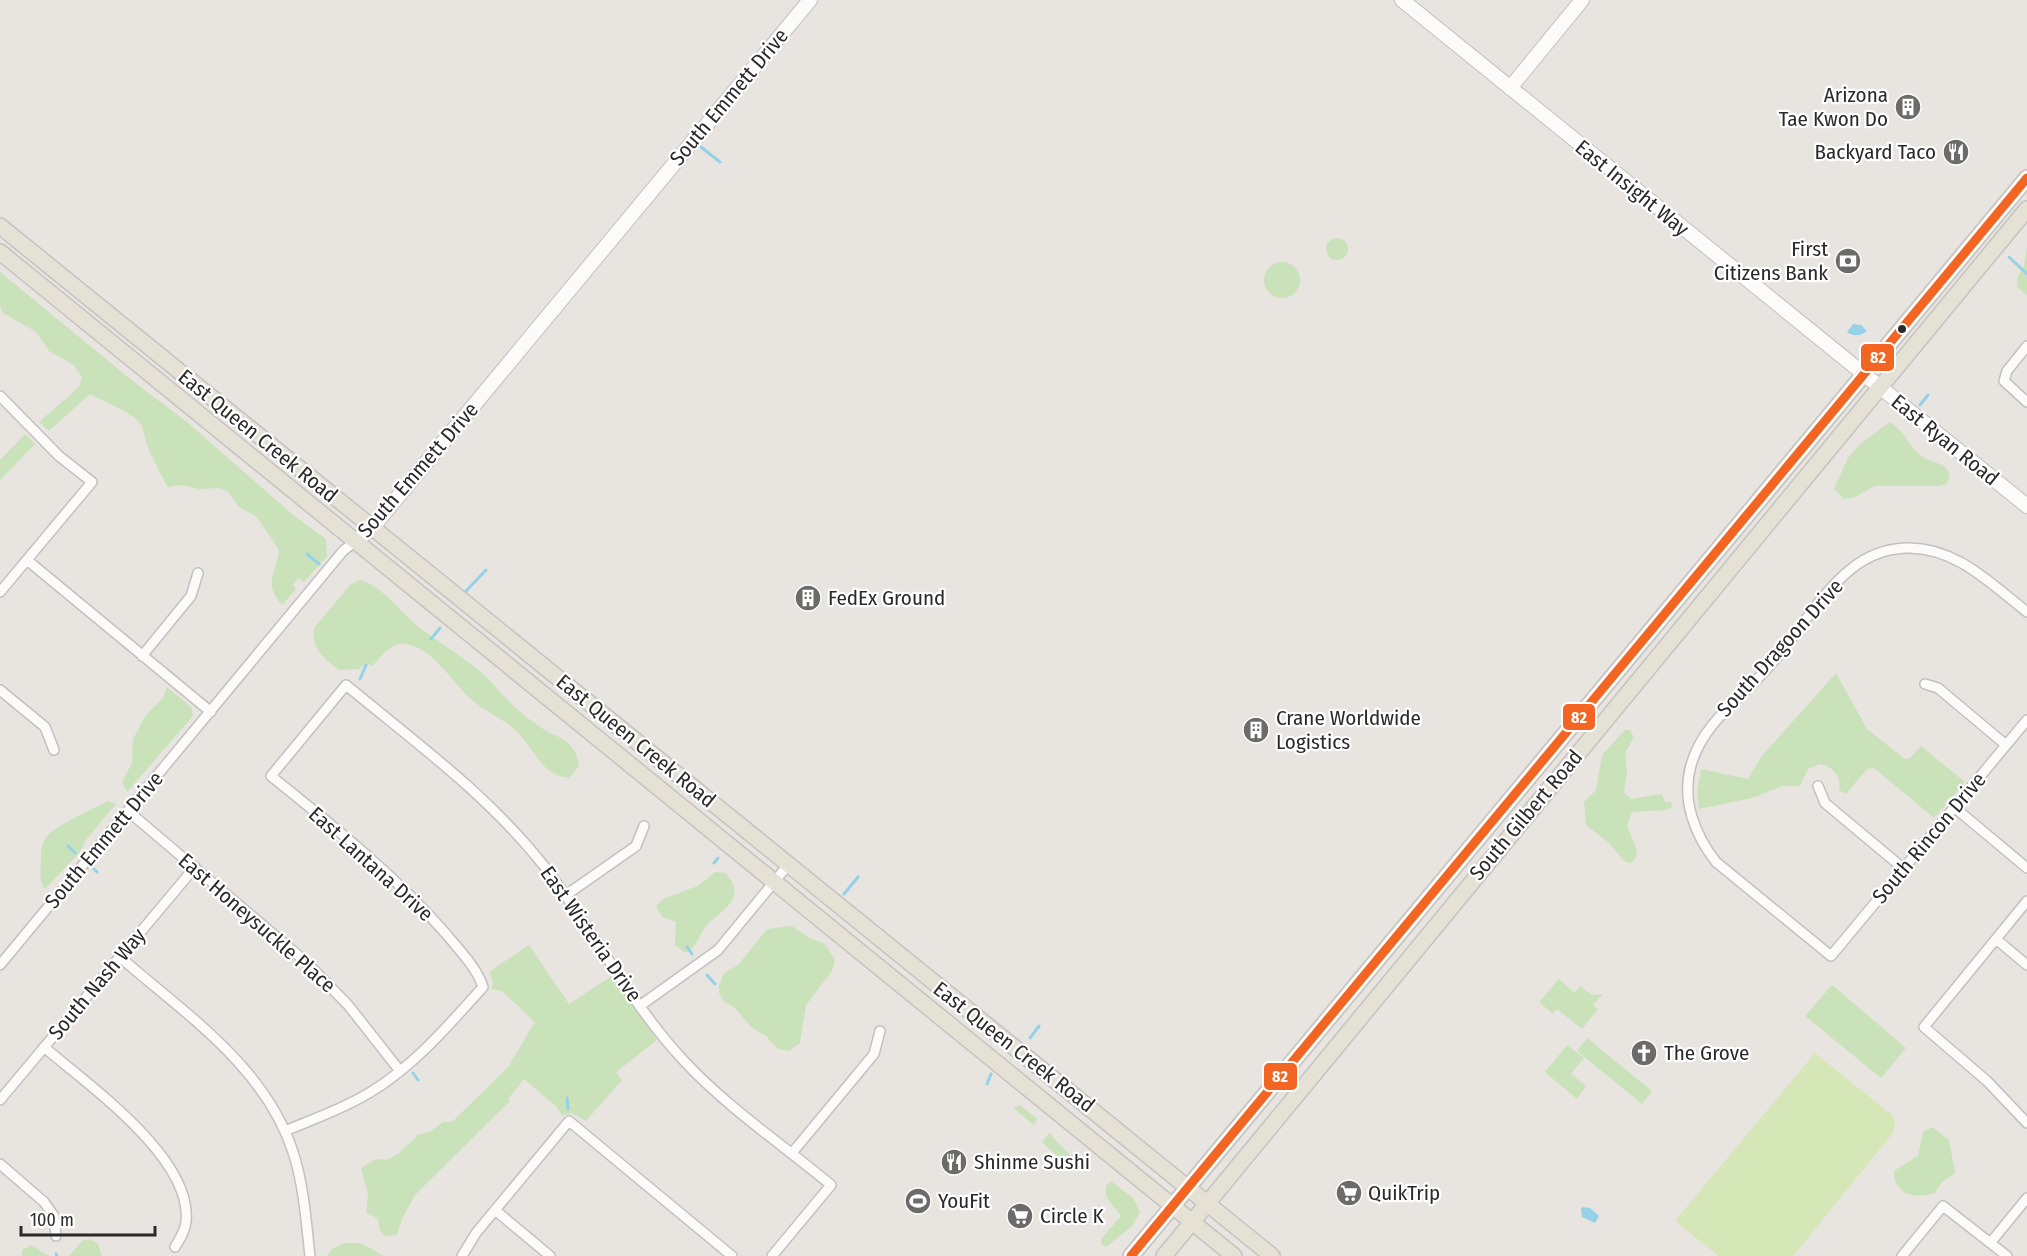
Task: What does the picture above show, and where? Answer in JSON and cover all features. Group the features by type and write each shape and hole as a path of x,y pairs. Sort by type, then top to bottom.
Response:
{"main road":[{"name":"South Gilbert Road","path":"1131,1256 2027,178"},
{"name":"South Gilbert Road","path":"1164,1256 2027,209"},
{"name":"East Queen Creek Road","path":"0,226 775,881 1234,1256"},
{"name":"East Queen Creek Road","path":"0,252 788,864 1272,1256"},
{"path":"1512,799 1529,812"},
{"path":"1351,994 1367,1008"},
{"path":"984,1050 997,1034"}],"street":[{"name":"South Emmett Drive","path":"2,958 128,811 341,554 363,535 810,0"},
{"name":"East Insight Way","path":"1402,0 1863,374"},
{"path":"1510,88 1582,0"},
{"path":"2027,346 2007,371 2004,381 2027,402"},
{"name":"East Ryan Road","path":"1863,374 2027,507"},
{"path":"0,396 59,456 92,482 0,592"},
{"name":"South Dragoon Drive","path":"1831,956 1716,862 1704,847 1695,827 1687,794 1688,781 1703,736 1770,665 1837,583 1867,559 1885,550 1905,548 1942,551 2025,607"},
{"path":"27,560 211,712"},
{"path":"142,656 191,596 198,573"},
{"path":"1925,684 1938,688 2006,746"},
{"name":"East Lantana Drive","path":"346,685 271,776 399,883 453,942 480,976 483,987 435,1040 400,1071"},
{"name":"East Wisteria Drive","path":"346,685 457,777 490,808 543,865 663,1037 686,1063 831,1185 772,1256"},
{"path":"0,690 45,727 54,750"},
{"name":"South Rincon Drive","path":"1831,956 2027,720"},
{"path":"1818,786 1825,803 1904,869"},
{"path":"1954,807 2027,868"},
{"name":"East Honeysuckle Place","path":"128,811 314,970 348,1005 400,1071"},
{"path":"566,895 636,846 644,826"},
{"path":"641,1005 713,955 788,864"},
{"name":"South Nash Way","path":"0,1100 195,867"},
{"path":"2027,901 1924,1027 1987,1081 2027,1123"},
{"path":"1996,939 2027,964"},
{"path":"120,957 246,1069 267,1097 285,1131 300,1174 310,1256"},
{"path":"792,1153 874,1054 880,1031"},
{"path":"44,1047 144,1134 165,1160 179,1186 186,1219 184,1230 176,1247"},
{"path":"285,1131 353,1102 400,1071"},
{"path":"462,1256 495,1210 569,1121 732,1256"},
{"path":"0,1164 54,1215 56,1236"},
{"path":"1991,1242 2027,1198"},
{"path":"1902,1256 1943,1206 2007,1256"},
{"path":"495,1210 550,1256"}],"green space":[{"path":"1337,238 1345,241 1348,249 1345,257 1337,260 1329,257 1326,249 1329,241"},
{"path":"2027,248 2027,296 2017,286"},
{"path":"1282,262 1295,267 1300,280 1295,293 1282,298 1269,293 1264,280 1269,267"},
{"path":"0,272 134,382 187,422 293,515 326,539 327,556 304,582 298,578 293,585 296,589 282,605 276,597 272,584 279,550 257,517 239,507 228,492 220,488 199,489 182,485 168,487 148,448 142,427 135,418 90,394 49,431 39,422 79,387 82,377 74,365 49,351 36,332 3,313 0,306"},
{"path":"1890,422 1920,455 1946,468 1950,477 1946,484 1939,486 1875,486 1853,498 1844,499 1834,489 1848,458 1860,444"},
{"path":"25,434 35,444 0,480 0,460"},
{"path":"360,580 385,594 412,622 473,666 529,719 569,743 577,756 579,766 569,778 559,776 545,767 516,731 471,699 439,664 421,649 411,645 396,645 372,666 366,663 359,669 339,670 324,657 315,642 314,628 350,585"},
{"path":"1836,673 1867,729 1905,759 1910,758 1921,746 1965,782 1934,818 1874,768 1867,769 1846,794 1839,790 1840,785 1836,773 1820,764 1808,769 1800,786 1783,786 1752,798 1699,809 1697,792 1701,769 1748,779 1761,757"},
{"path":"167,687 191,707 193,716 127,792 122,782 132,763 133,739 145,716 163,698"},
{"path":"1625,730 1630,730 1634,737 1625,753 1627,771 1624,792 1631,799 1662,794 1665,802 1671,802 1672,807 1667,810 1632,812 1627,826 1637,850 1636,858 1630,863 1624,861 1609,843 1586,825 1584,802 1596,790 1602,755"},
{"path":"108,801 116,804 85,841 80,852 45,889 40,873 45,839 55,829"},
{"path":"715,872 725,873 732,881 734,895 727,907 709,923 686,953 675,945 676,922 662,917 656,906 663,899 698,886"},
{"path":"792,926 808,937 825,944 835,960 832,971 806,1005 800,1043 789,1051 778,1049 766,1036 752,1028 735,1008 723,1001 719,993 719,986 724,973 738,965 767,929"},
{"path":"529,945 569,1004 613,975 657,1040 616,1072 622,1080 586,1121 571,1113 562,1116 557,1107 524,1079 508,1099 510,1101 415,1195 402,1219 397,1235 384,1236 380,1231 378,1219 366,1212 368,1194 361,1168 376,1159 387,1160 399,1153 418,1135 431,1131 443,1122 452,1122 508,1067 535,1022 502,991 491,989 493,982 489,972"},
{"path":"1559,979 1574,993 1580,986 1592,995 1603,994 1593,1005 1598,1009 1582,1029 1557,1009 1553,1014 1539,1002"},
{"path":"1832,985 1906,1048 1881,1078 1805,1016"},
{"path":"1587,1038 1652,1091 1642,1104 1577,1051"},
{"path":"1567,1045 1584,1058 1571,1074 1586,1086 1577,1099 1545,1072"},
{"path":"1815,1053 1893,1116 1895,1125 1892,1134 1793,1256 1719,1256 1675,1221"},
{"path":"1020,1105 1037,1119 1034,1125 1013,1108"},
{"path":"1932,1127 1949,1140 1955,1173 1942,1182 1935,1193 1921,1196 1907,1194 1898,1186 1894,1171 1918,1156 1923,1132"},
{"path":"1050,1132 1072,1158 1072,1170 1042,1142"},
{"path":"1111,1181 1134,1199 1140,1212 1132,1226 1106,1247 1101,1244 1101,1239 1121,1216 1106,1197 1106,1186"},
{"path":"90,1239 98,1244 102,1256 69,1256 82,1241"},
{"path":"344,1243 361,1243 384,1256 327,1256 332,1249"},
{"path":"31,1245 49,1256 22,1256 22,1250"}],"water":[{"path":"1853,324 1861,325 1867,331 1857,335 1850,334 1847,332"},
{"path":"1583,1207 1590,1208 1599,1216 1595,1223 1582,1217"}],"waterway":[{"path":"701,147 720,162"},
{"path":"2009,257 2027,274"},
{"path":"1920,405 1928,395"},
{"path":"307,554 319,564"},
{"path":"466,591 486,570"},
{"path":"431,639 440,628"},
{"path":"360,679 366,665"},
{"path":"68,846 75,853"},
{"path":"714,863 718,858"},
{"path":"94,869 97,872"},
{"path":"844,894 858,877"},
{"path":"687,947 692,954"},
{"path":"707,975 715,984"},
{"path":"1030,1038 1039,1026"},
{"path":"413,1073 418,1080"},
{"path":"987,1084 991,1074"},
{"path":"567,1098 568,1109"}],"transit line":[{"name":"82","path":"1131,1256 2027,178"}],"place":[{"name":"Arizona Tae Kwon Do","path":"1908,107"},
{"name":"Backyard Taco","path":"1956,152"},
{"name":"First Citizens Bank","path":"1848,261"},
{"name":"FedEx Ground","path":"808,598"},
{"name":"Crane Worldwide Logistics","path":"1256,730"},
{"name":"The Grove","path":"1644,1053"},
{"name":"Shinme Sushi","path":"954,1162"},
{"name":"QuikTrip","path":"1349,1193"},
{"name":"YouFit","path":"918,1201"},
{"name":"Circle K","path":"1020,1216"}]}
